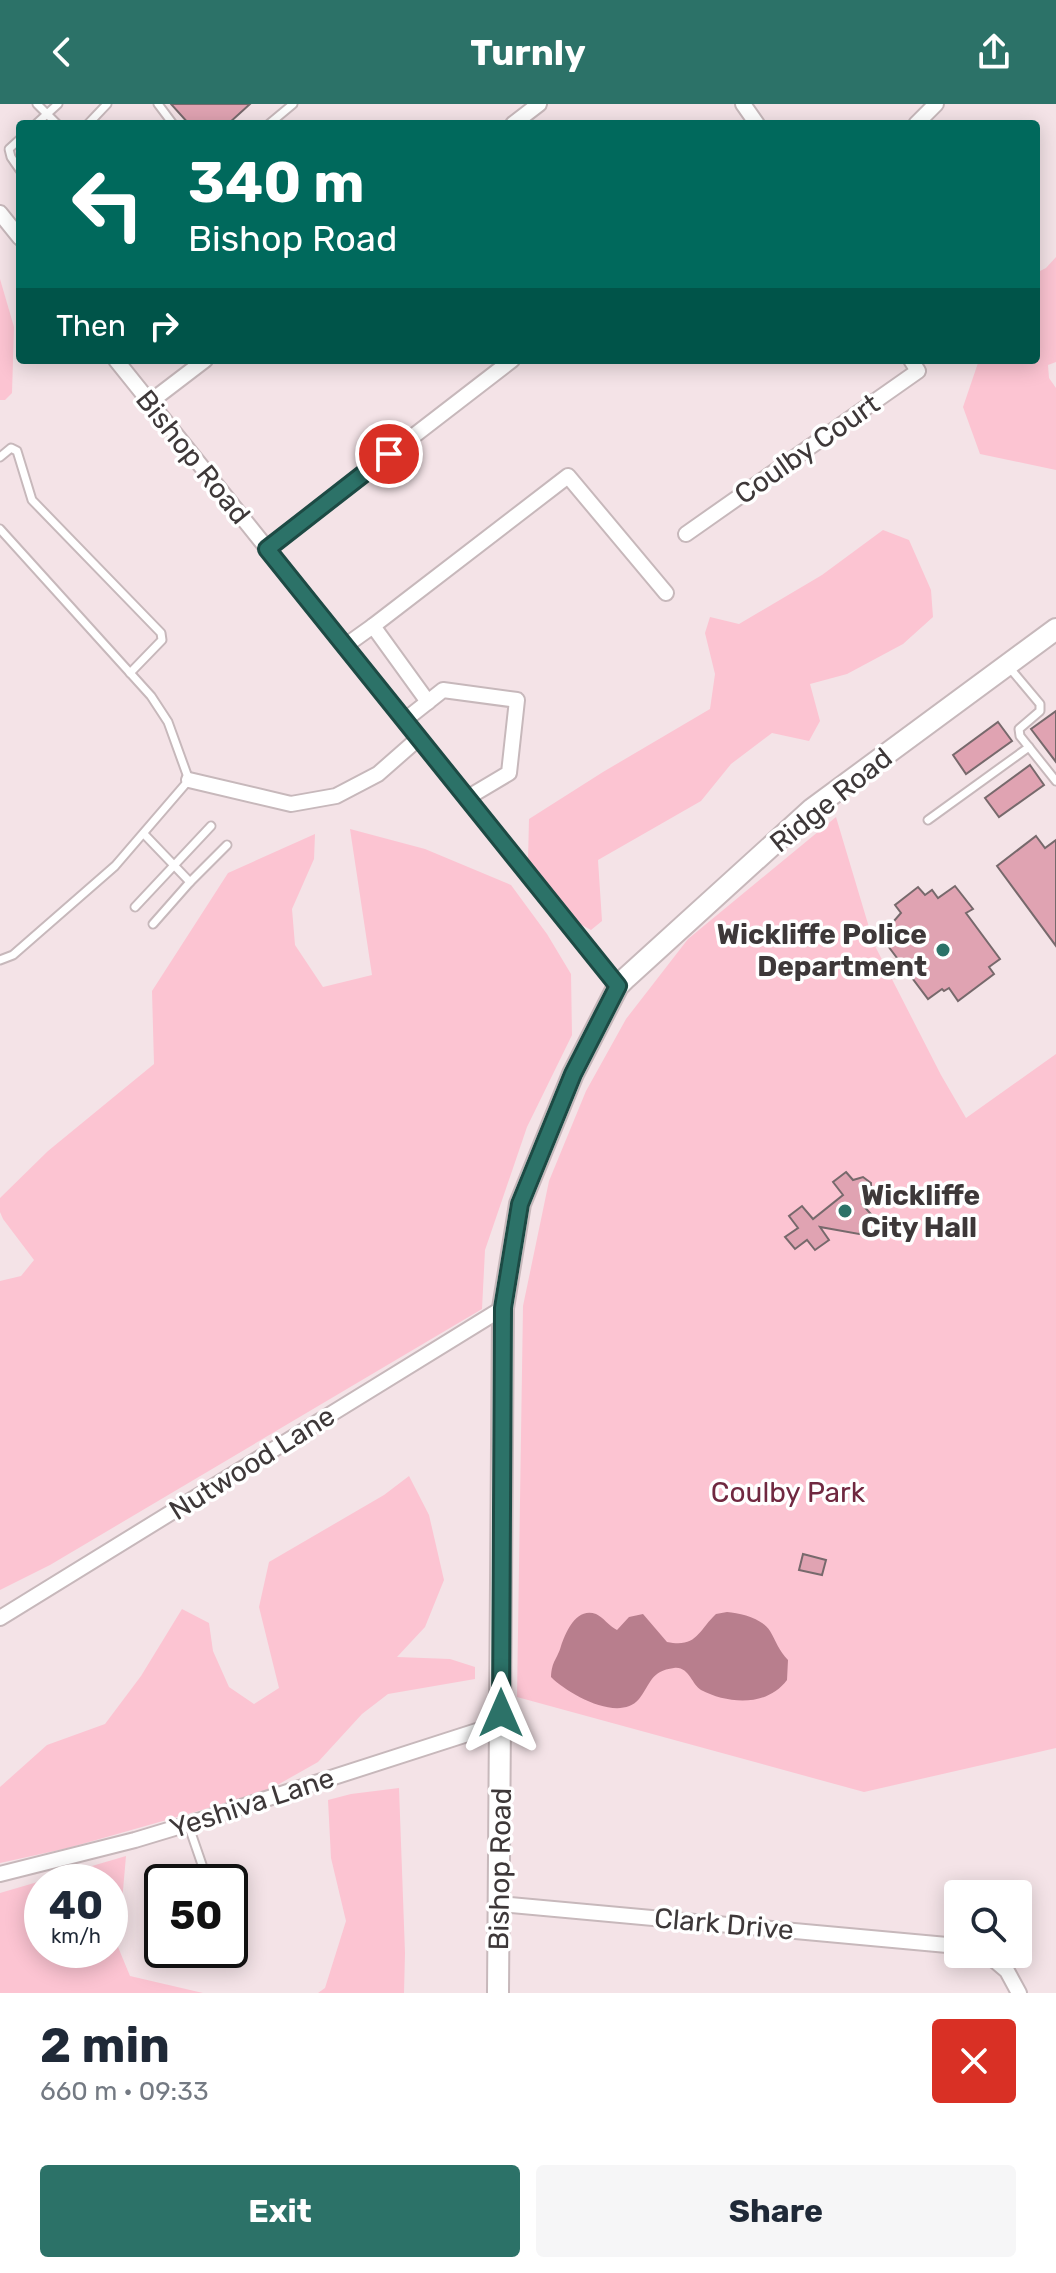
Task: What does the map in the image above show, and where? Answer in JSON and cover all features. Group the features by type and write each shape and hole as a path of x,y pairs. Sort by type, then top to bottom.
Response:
{"main road":[{"name":"Ridge Road","path":"618,986 812,809 1056,629"},
{"name":"Bishop Road","path":"498,1993 503,1308 520,1204 573,1074 618,986"}],"street":[{"path":"518,120 539,104"},
{"path":"920,120 936,104"},
{"path":"0,213 16,233"},
{"name":"Bishop Road","path":"119,364 618,986"},
{"path":"150,402 200,364"},
{"path":"267,549 507,364"},
{"name":"Coulby Court","path":"686,534 918,371 914,364"},
{"path":"345,646 568,476 666,593"},
{"path":"373,626 428,702"},
{"path":"405,720 443,690 517,700 509,773 467,798"},
{"path":"189,780 291,804 336,796 378,774 419,738"},
{"name":"Nutwood Lane","path":"0,1618 503,1308"},
{"name":"Yeshiva Lane","path":"0,1874 135,1840 486,1728 501,1728"},
{"name":"Clark Drive","path":"499,1904 944,1944"},
{"path":"1003,1968 1019,1993"}],"lane":[{"path":"37,104 53,120"},
{"path":"40,120 58,104"},
{"path":"92,120 107,104"},
{"path":"274,120 293,104"},
{"path":"16,143 9,149 16,164"},
{"path":"0,457 11,448 17,451 32,500 161,633 162,640 130,673"},
{"path":"0,529 151,696 168,722 189,780 115,866 13,955 0,960"},
{"path":"1008,665 1040,704 1040,711 1019,729 1020,736 1056,781"},
{"path":"928,820 1029,747"},
{"path":"135,907 211,826"},
{"path":"144,834 190,882"},
{"path":"153,924 227,845"},
{"path":"188,1824 202,1864"}],"green space":[{"path":"1056,257 1056,362 1048,365 1049,378 1056,388 1056,470 980,454 963,407 978,364 1040,364 1040,271"},
{"path":"0,279 14,327 12,393 5,400 0,400"},
{"path":"883,530 909,540 931,590 933,617 903,644 847,674 810,684 820,721 809,741 772,733 731,764 701,801 598,860 602,921 591,930 580,924 528,860 529,819 710,709 715,674 705,633 710,617 739,624 822,575"},
{"name":"Coulby Park","path":"836,817 874,944 966,1118 1056,1054 1056,1748 864,1792 517,1697 523,1306 549,1181 586,1091 626,1019 688,939"},
{"path":"350,829 425,849 511,885 547,934 571,974 572,1035 527,1127 485,1250 482,1309 50,1565 0,1590 0,1281 21,1276 34,1260 3,1219 0,1198 48,1151 154,1064 152,991 228,873 315,834 314,859 292,909 295,945 323,987 372,975"},
{"path":"409,1476 429,1515 444,1580 425,1627 397,1657 450,1659 475,1667 475,1679 388,1694 362,1714 318,1762 265,1792 68,1848 0,1863 0,1787 47,1745 105,1724 141,1676 182,1609 209,1623 213,1651 229,1687 254,1704 279,1688 259,1607 269,1562 384,1495"},
{"path":"399,1788 404,1993 318,1993 325,1988 346,1921 331,1858 328,1800"},
{"path":"126,1856 125,1864 99,1864"},
{"path":"24,1886 24,1968 127,1968 130,1976 203,1993 0,1993 0,1893"}],"shaded area":[{"path":"583,1614 596,1614 617,1630 629,1617 643,1614 667,1642 685,1643 696,1637 716,1614 745,1615 762,1623 788,1660 787,1680 769,1695 735,1700 712,1695 698,1688 683,1670 674,1668 660,1672 639,1699 630,1706 619,1708 581,1698 551,1677 566,1634 577,1617"}],"building":[{"path":"171,104 250,104 232,120 185,120"},
{"path":"1056,711 1056,762 1031,729"},
{"path":"998,722 1012,741 966,774 953,755"},
{"path":"1030,765 1044,785 999,817 985,798"},
{"path":"1036,836 1045,848 1056,840 1056,946 997,866"},
{"name":"Wickliffe Police Department","path":"955,886 973,909 966,913 1000,959 989,967 994,974 958,1001 949,988 928,999 885,942 896,934 893,922 901,913 895,905 918,887 925,895 932,890 938,898"},
{"name":"Wickliffe City Hall","path":"846,1172 853,1180 863,1177 871,1183 868,1199 862,1204 876,1220 859,1234 820,1227 829,1240 815,1250 807,1240 795,1249 785,1237 798,1228 789,1216 802,1206 813,1219 843,1195 833,1182"},
{"path":"803,1554 826,1560 822,1575 799,1570"}],"place":[{"name":"Wickliffe Police Department","path":"943,950"},
{"name":"Wickliffe City Hall","path":"845,1211"}],"route":[{"path":"389,454 267,549 618,986 573,1074 520,1204 503,1308 501,1713"}]}
